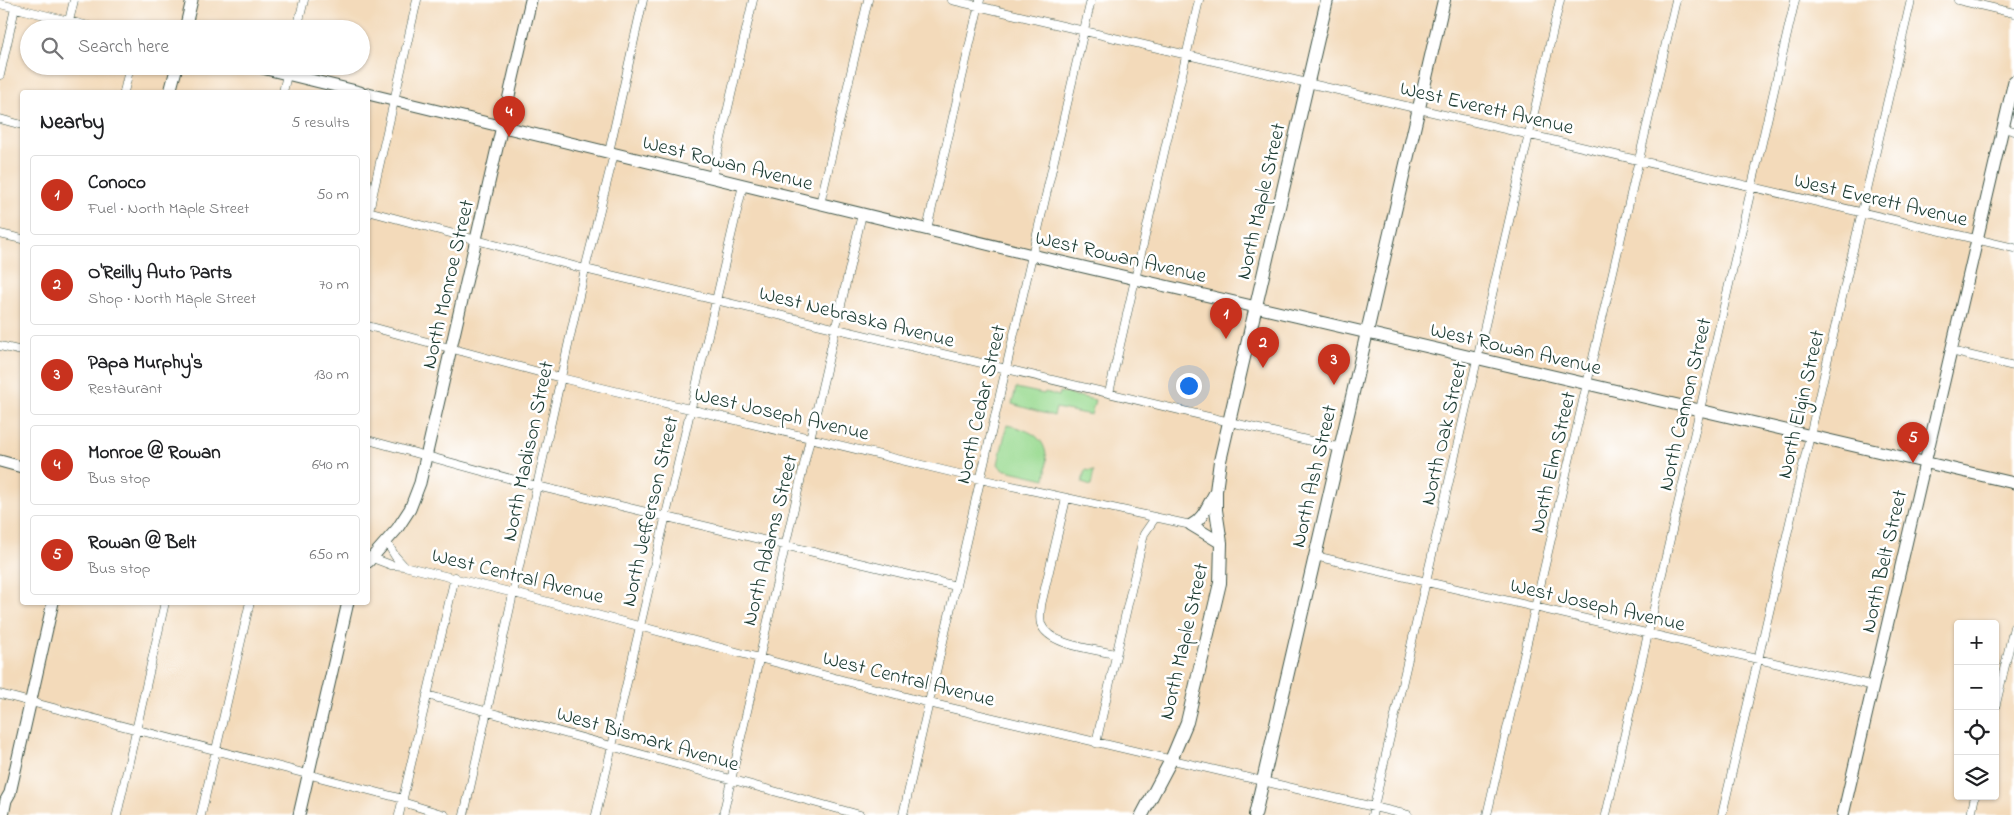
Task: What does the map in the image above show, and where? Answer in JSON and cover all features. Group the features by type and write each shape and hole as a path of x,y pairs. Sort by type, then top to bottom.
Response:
{"main road":[{"name":"North Maple Street","path":"1142,815 1171,760 1187,722 1220,583 1221,543 1216,510 1216,492 1230,422 1327,0"},
{"name":"North Ash Street","path":"1254,815 1444,0"}],"street":[{"path":"69,20 74,0"},
{"path":"188,20 192,0"},
{"path":"299,20 304,0"},
{"path":"370,204 417,0"},
{"name":"North Monroe Street","path":"370,557 397,529 410,509 420,483 531,0"},
{"name":"North Madison Street","path":"464,815 611,153 643,0"},
{"path":"712,177 753,0"},
{"path":"820,204 868,0"},
{"name":"West Everett Avenue","path":"952,0 980,3 1084,32 1418,108 1751,188 2014,248"},
{"name":"North Cedar Street","path":"903,815 1091,0"},
{"path":"1109,394 1199,0"},
{"name":"North Oak Street","path":"1372,811 1560,0"},
{"name":"North Elm Street","path":"1487,815 1676,0"},
{"name":"North Cannon Street","path":"1606,815 1795,0"},
{"name":"North Elgin Street","path":"1722,815 1911,0"},
{"path":"1958,0 2014,13"},
{"path":"927,229 980,3"},
{"path":"0,4 65,20"},
{"path":"0,75 15,8"},
{"path":"124,90 128,75"},
{"path":"171,90 175,75"},
{"path":"283,90 287,75"},
{"path":"304,75 353,90"},
{"name":"North Belt Street","path":"1844,815 1977,240 2008,129 2014,81"},
{"name":"West Rowan Avenue","path":"370,95 1032,255 2014,483"},
{"path":"0,119 20,124"},
{"name":"North Jefferson Street","path":"596,815 743,185"},
{"name":"West Nebraska Avenue","path":"370,214 585,269 1340,448"},
{"name":"North Adams Street","path":"723,815 758,658 812,438 862,214"},
{"path":"0,234 20,239"},
{"name":"West Joseph Avenue","path":"370,327 561,378 691,410 1066,499 1191,525"},
{"path":"0,346 20,351"},
{"path":"1951,351 2014,366"},
{"path":"370,441 537,486 956,586"},
{"path":"0,461 20,466"},
{"path":"1191,525 1198,522 1202,517 1206,506 1216,492"},
{"path":"1066,499 1042,605 1042,624 1052,637 1062,642 1115,654"},
{"path":"1096,743 1144,534 1155,518"},
{"path":"1191,525 1221,543"},
{"name":"West Central Avenue","path":"386,541 404,566"},
{"name":"West Joseph Avenue","path":"1314,556 1874,686"},
{"name":"West Central Avenue","path":"370,558 392,565 455,577 929,703 1262,781 1372,811 1408,815"},
{"path":"399,815 455,577"},
{"path":"3,815 6,800 10,793 52,605"},
{"path":"117,815 165,605"},
{"path":"201,815 249,605"},
{"path":"299,815 347,605"},
{"path":"1999,691 2014,627"},
{"path":"0,694 136,731 308,774 402,800 445,815"},
{"name":"West Bismark Avenue","path":"427,695 488,710 860,815"},
{"path":"9,815 12,801 10,793"},
{"path":"1971,815 1974,800"}],"green space":[{"path":"1016,388 1059,396 1060,392 1095,400 1091,415 1056,408 1054,416 1012,404"},
{"path":"1007,425 1028,431 1041,442 1045,448 1046,457 1045,479 1002,469 998,464"},
{"path":"1085,470 1094,471 1091,486 1082,483"}],"place":[{"name":"Monroe @ Rowan","path":"509,137"},
{"name":"Conoco","path":"1226,339"},
{"name":"O'Reilly Auto Parts","path":"1263,368"},
{"name":"Papa Murphy's","path":"1334,385"},
{"name":"Rowan @ Belt","path":"1913,463"}]}
